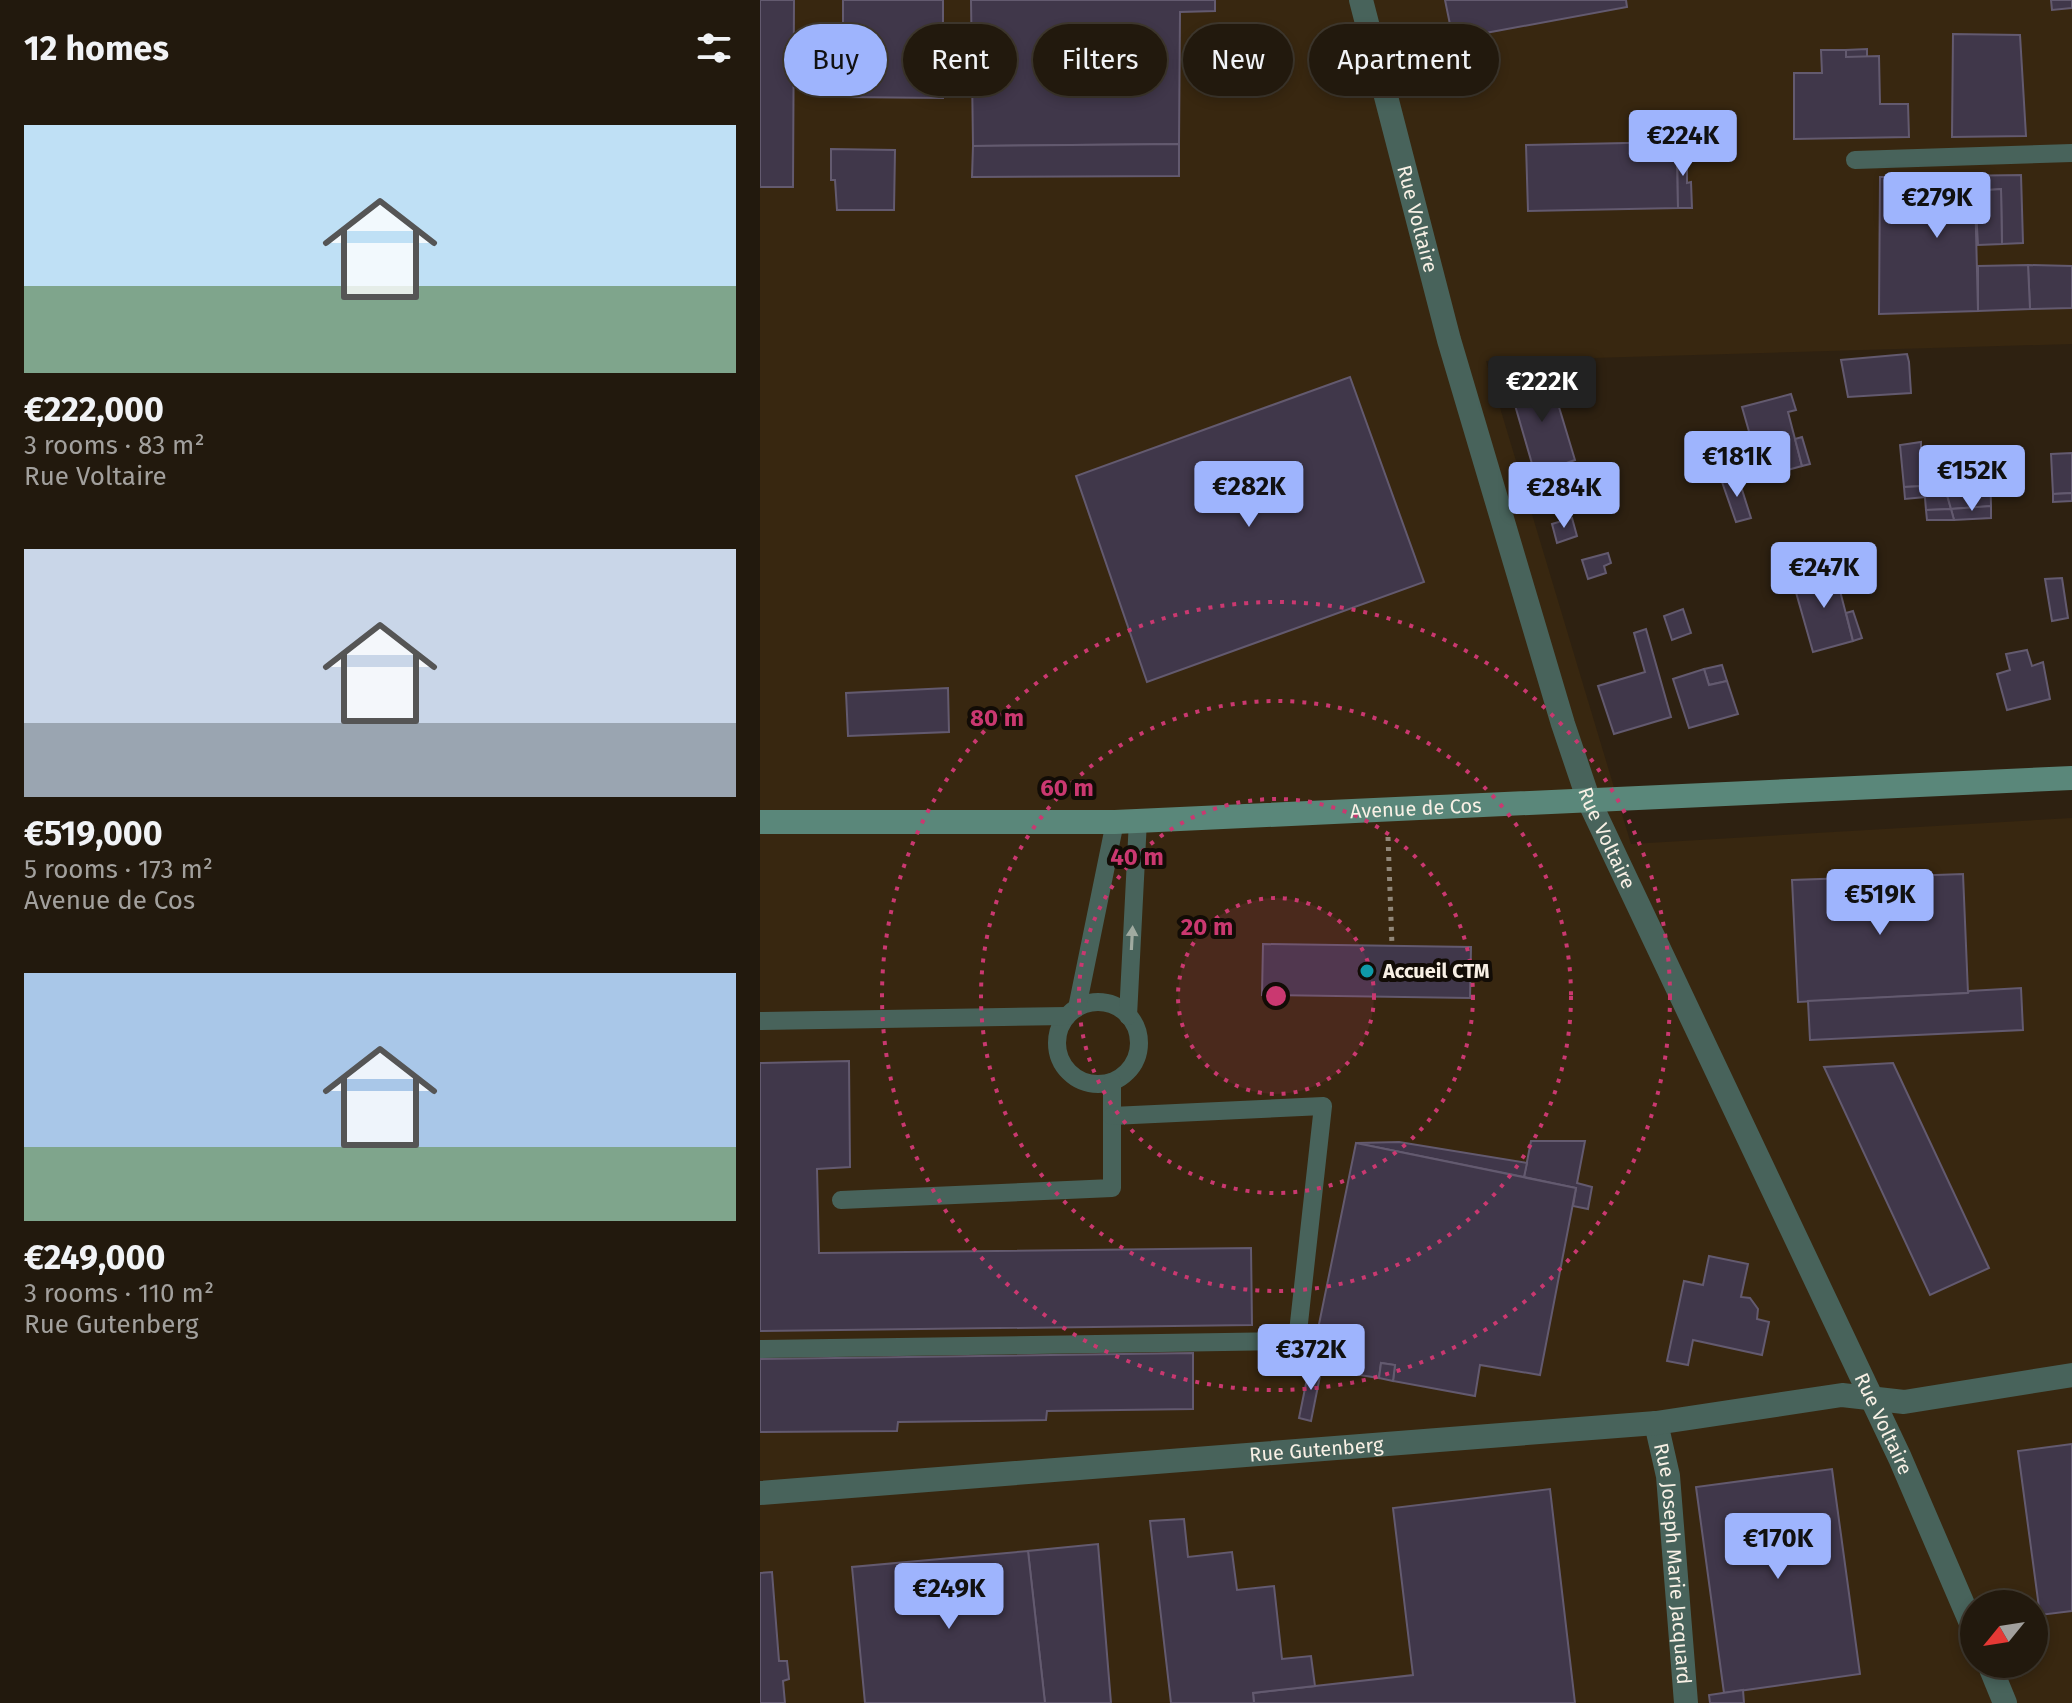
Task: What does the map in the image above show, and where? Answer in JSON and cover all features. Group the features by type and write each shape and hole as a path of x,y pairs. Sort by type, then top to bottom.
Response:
{"street":[{"name":"Rue Voltaire","path":"1361,0 1449,340 1563,724 1589,801 1900,1458 1960,1597"},
{"name":"Avenue de Cos","path":"760,822 1126,821 2072,778"},
{"name":"Rue Gutenberg","path":"760,1493 1656,1423 1842,1395 1904,1402 2072,1375"},
{"name":"Rue Joseph Marie Jacquard","path":"1656,1423 1668,1476 1686,1703"},
{"path":"1995,1678 2005,1703"}],"lane":[{"path":"1855,160 2072,153"},
{"path":"760,1021 1072,1012 1090,1003 1104,1002 1128,1016 1136,1027 1139,1039 1133,1065 1112,1082 1085,1082 1074,1076 1064,1066 1057,1041 1060,1028 1072,1012 1126,821"},
{"path":"1126,821 1128,1016"},
{"path":"841,1200 1112,1188 1112,1082"},
{"path":"760,1349 1297,1341 1323,1106 1112,1116"}],"path":[{"path":"1387,808 1392,946"}],"shaded area":[{"path":"760,0 2072,0 2072,344 1486,361 1631,844 2072,818 2072,1703 760,1703"}],"building":[{"path":"760,0 794,0 794,24 784,24 784,96 793,96 793,187 760,187"},
{"path":"843,0 943,0 943,24 903,24 903,96 943,98 843,97 887,96 887,24 843,24"},
{"path":"971,0 1215,0 1215,11 1180,12 1179,144 973,146 972,96 1017,96 1017,24 971,24"},
{"path":"1445,0 1626,0 1627,7 1499,31 1499,24 1450,24"},
{"path":"2051,0 2072,0 2072,8 2052,10"},
{"path":"1953,34 2020,35 2026,136 1952,137"},
{"path":"1867,49 1867,57 1846,57 1846,50"},
{"path":"1821,50 1846,50 1846,57 1879,56 1880,104 1908,104 1909,137 1794,139 1794,73 1822,73"},
{"path":"1677,142 1678,208 1528,211 1526,145"},
{"path":"1677,142 1687,142 1687,183 1691,182 1692,208 1678,208"},
{"path":"1179,144 1179,176 972,177 973,146"},
{"path":"831,149 895,150 894,210 837,210 835,180 831,180"},
{"path":"2021,175 2023,243 2002,244 2001,189 1975,191 1978,311 1879,314 1880,177"},
{"path":"2001,189 2002,244 1978,245 1975,191"},
{"path":"2028,265 2072,266 2072,308 2030,309"},
{"path":"2028,265 2030,309 1978,311 1978,266"},
{"path":"1907,354 1911,393 1848,397 1841,360"},
{"path":"1549,374 1575,460 1535,474 1510,388"},
{"path":"1350,377 1424,582 1147,682 1076,476"},
{"path":"1791,394 1796,410 1788,412 1802,466 1762,477 1742,407"},
{"path":"1802,437 1810,464 1802,466 1795,439"},
{"path":"1921,442 1921,450 1934,450 1951,509 1926,510 1924,486 1904,487 1900,445"},
{"path":"1990,446 1990,462 1939,466 1934,450"},
{"path":"2072,453 2072,493 2053,494 2051,454"},
{"path":"1990,462 1991,506 1951,509 1939,466"},
{"path":"1738,477 1751,518 1736,522 1722,482"},
{"path":"1924,486 1925,497 1905,499 1904,487"},
{"path":"2072,493 2072,501 2053,502 2053,494"},
{"path":"1991,506 1991,518 1954,520 1951,509"},
{"path":"1951,509 1954,520 1927,520 1926,510"},
{"path":"1572,518 1577,536 1557,543 1552,524"},
{"path":"1608,553 1611,563 1604,566 1606,573 1588,579 1582,560"},
{"path":"1842,568 1846,585 1839,587 1853,641 1813,652 1793,582"},
{"path":"2062,578 2068,618 2052,621 2045,579"},
{"path":"1683,609 1691,633 1672,640 1664,616"},
{"path":"1853,611 1862,638 1853,641 1846,613"},
{"path":"1646,629 1671,717 1614,734 1598,686 1645,672 1634,633"},
{"path":"2027,650 2032,666 2043,662 2050,699 2007,710 1997,674 2010,670 2006,654"},
{"path":"1722,665 1727,681 1709,685 1704,669"},
{"path":"1704,669 1709,685 1727,681 1738,714 1689,728 1673,679"},
{"path":"948,688 949,732 848,736 846,693"},
{"path":"1963,874 1968,993 1798,1002 1792,880"},
{"name":"Accueil CTM","path":"1263,944 1471,947 1470,998 1262,995"},
{"path":"2021,988 2023,1030 1810,1040 1808,1001"},
{"path":"849,1061 850,1167 817,1169 819,1253 1251,1248 1252,1325 760,1331 760,1063"},
{"path":"1893,1063 1989,1268 1930,1295 1824,1067"},
{"path":"1531,1141 1585,1141 1577,1183 1592,1187 1588,1209 1573,1206 1576,1188 1524,1177"},
{"path":"1399,1142 1527,1163 1524,1177 1356,1143"},
{"path":"1356,1143 1576,1188 1540,1375 1480,1365 1475,1396 1393,1381 1395,1365 1381,1363 1379,1378 1353,1374 1358,1342 1317,1334"},
{"path":"1709,1256 1748,1264 1741,1297 1750,1298 1758,1309 1757,1319 1769,1322 1762,1355 1693,1340 1688,1365 1667,1361 1684,1281 1703,1285"},
{"path":"1193,1353 1193,1409 1047,1411 1046,1420 898,1422 897,1431 760,1432 760,1359"},
{"path":"1381,1363 1395,1365 1393,1381 1379,1378"},
{"path":"1310,1364 1322,1366 1311,1421 1299,1418"},
{"path":"2072,1444 2072,1611 2048,1614 2048,1590 2037,1590 2018,1451"},
{"path":"1832,1469 1860,1674 1724,1693 1696,1487"},
{"path":"1550,1489 1575,1703 1254,1703 1253,1693 1413,1675 1393,1508"},
{"path":"1184,1519 1188,1557 1232,1552 1237,1590 1274,1586 1282,1659 1311,1656 1315,1686 1253,1693 1254,1703 1171,1703 1150,1521"},
{"path":"1098,1544 1111,1703 1045,1703 1028,1551"},
{"path":"1028,1551 1045,1703 865,1703 852,1567"},
{"path":"772,1572 779,1661 787,1661 789,1679 783,1681 785,1703 760,1703 760,1573"},
{"path":"1743,1690 1744,1703 1710,1703 1709,1695"}],"place":[{"name":"Accueil CTM","path":"1367,971"}]}
